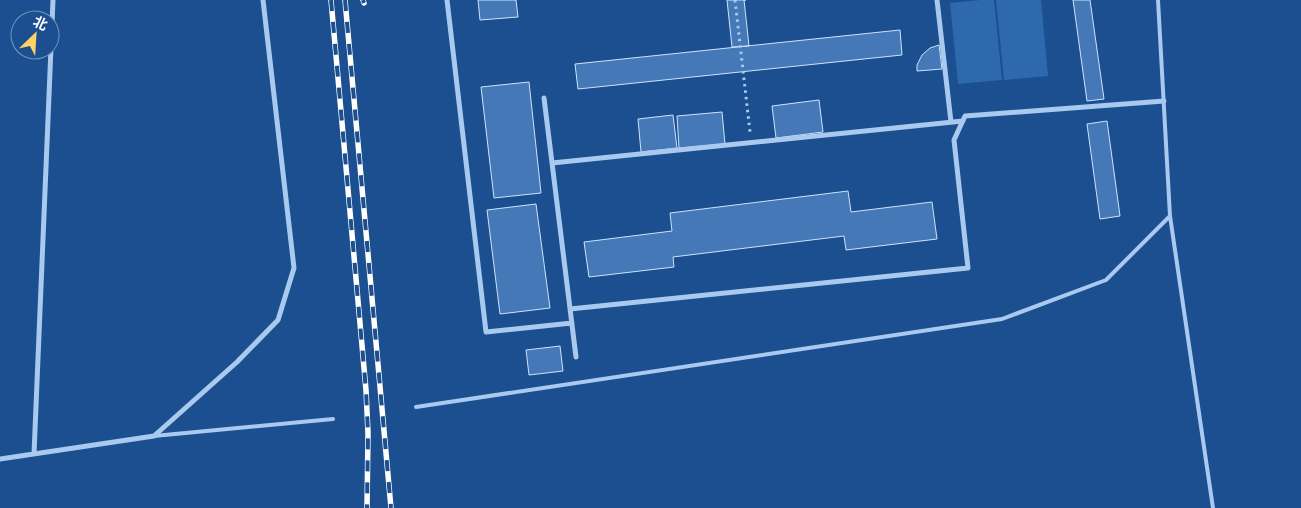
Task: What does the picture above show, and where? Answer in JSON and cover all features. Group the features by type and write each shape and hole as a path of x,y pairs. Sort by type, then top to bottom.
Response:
{"street":[{"path":"34,454 53,0"},
{"path":"0,459 154,436 237,362 278,320 294,268 263,0"},
{"path":"447,0 486,332 572,323"},
{"path":"937,0 951,122"},
{"path":"544,98 576,357"},
{"path":"570,309 968,268 954,140 965,116 1164,101"},
{"path":"552,163 963,121"}],"lane":[{"path":"1158,0 1170,216 1213,508"},
{"path":"416,407 1002,319 1106,280 1170,216"},
{"path":"154,436 333,419"}],"path":[{"path":"735,0 751,143"}],"shaded area":[{"path":"994,0 1002,80 958,84 950,3"},
{"path":"996,0 1041,0 1048,76 1004,80"}],"building":[{"path":"478,0 516,0 518,17 480,20"},
{"path":"727,0 744,0 749,46 732,47"},
{"path":"1073,0 1090,0 1104,99 1087,101"},
{"path":"900,30 902,55 578,89 575,64"},
{"path":"939,45 942,69 917,71 917,65 922,55 930,48"},
{"path":"529,82 541,193 494,198 481,87"},
{"path":"819,100 823,132 776,138 772,106"},
{"path":"722,112 725,144 679,148 677,116"},
{"path":"673,115 677,148 641,152 638,119"},
{"path":"1107,121 1120,216 1100,219 1087,124"},
{"path":"848,191 851,212 932,202 937,239 846,250 844,236 673,257 674,267 589,277 584,242 672,231 670,213"},
{"path":"536,204 550,308 500,314 487,210"},
{"path":"560,346 563,371 529,375 526,350"}],"railway":[{"path":"331,0 366,390 368,433 367,508"},
{"path":"345,0 391,508"}]}
